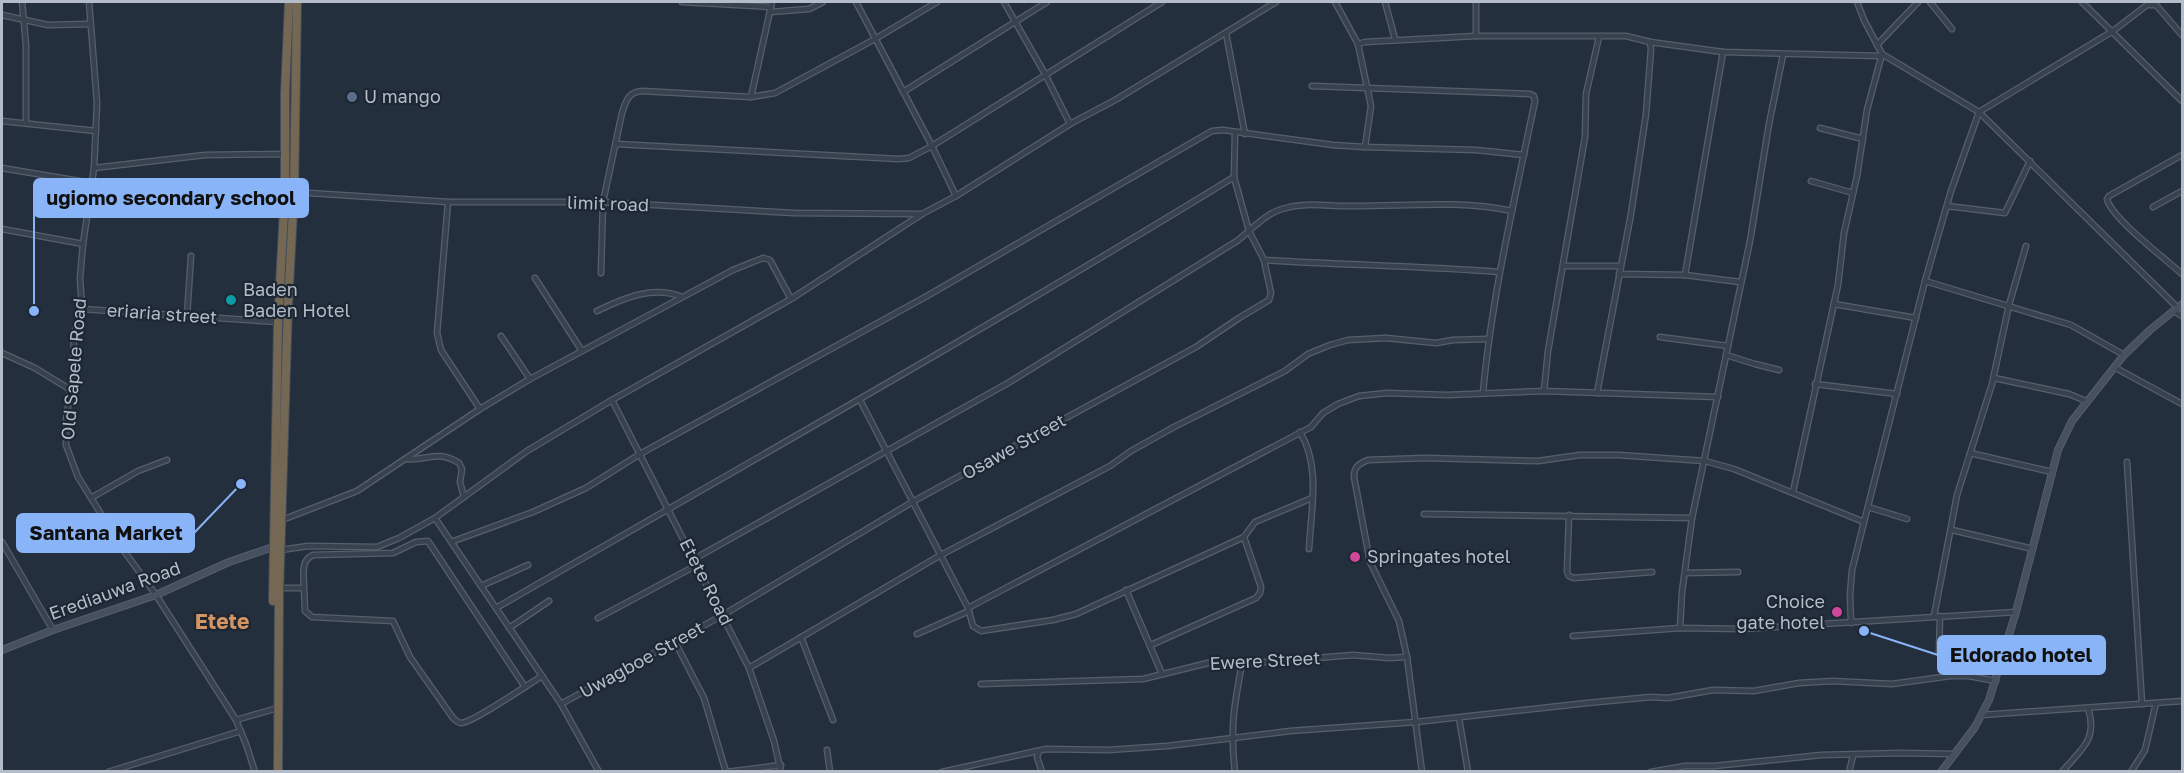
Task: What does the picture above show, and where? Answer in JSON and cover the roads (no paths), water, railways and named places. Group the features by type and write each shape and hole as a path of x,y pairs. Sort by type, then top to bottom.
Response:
{"highway":[{"path":"278,771 279,588 276,549 282,520 282,342 278,322 285,191 284,154 290,2"},
{"path":"273,771 282,342 294,192 297,2"}],"street":[{"path":"22,2 26,45 26,123"},
{"name":"Old Sapele Road","path":"89,2 97,103 96,131 94,168 80,278 82,309 74,333 66,445 78,477 236,720 255,771"},
{"path":"682,2 809,9 823,2"},
{"path":"856,2 956,196"},
{"path":"601,273 603,202 626,99 631,94 637,92 752,97 784,90 937,2"},
{"path":"1004,2 1045,74 1070,124"},
{"path":"903,92 1047,2"},
{"path":"616,144 909,158 932,146 1162,2"},
{"path":"276,549 308,546 377,547 390,543 435,518 527,451 791,299 922,214 956,196 1070,124 1117,99 1276,2"},
{"path":"1335,2 1358,44 1369,88 1371,106 1365,147"},
{"path":"1385,2 1395,39"},
{"path":"1476,2 1476,36"},
{"path":"1793,492 1834,304 1844,233 1867,110 1882,55 1857,2"},
{"path":"1877,45 1918,2"},
{"path":"1930,2 1952,28"},
{"path":"2082,2 2182,101"},
{"path":"1851,623 1852,570 1864,522 1925,281 1947,206 1979,112 2113,31 2147,5 2156,5 2182,35"},
{"path":"752,97 771,7"},
{"path":"2,15 48,25 90,24"},
{"path":"1226,33 1245,134"},
{"path":"1358,44 1395,39 1476,36 1626,36 1650,42 1723,52 1783,55 1882,55 1979,112 2178,308 2182,316"},
{"path":"1544,391 1548,351 1585,137 1586,94 1599,37"},
{"path":"1597,393 1631,214 1646,114 1650,42"},
{"path":"1685,274 1723,52"},
{"path":"1680,628 1692,518 1750,241 1768,124 1783,55"},
{"path":"1312,86 1530,94 1534,96 1535,101 1499,272 1488,339 1483,393"},
{"path":"2,121 96,131"},
{"path":"1820,128 1863,139"},
{"path":"452,542 533,512 586,488 640,454 927,296 1212,131 1223,129 1235,133 1333,146 1476,150 1524,155"},
{"name":"Osawe Street","path":"723,615 914,501 1196,347 1266,303 1271,293 1264,260 1250,231 1234,177 1235,133"},
{"path":"94,168 205,155 284,154"},
{"path":"2182,156 2107,199 2111,209 2182,274"},
{"path":"1947,206 2005,213 2030,161"},
{"path":"2,168 91,183"},
{"path":"496,609 861,400 1234,177"},
{"path":"1811,181 1853,193"},
{"path":"2153,207 2182,190"},
{"name":"limit road","path":"294,192 448,202 603,202 794,213 922,214"},
{"path":"448,202 438,342 480,409"},
{"path":"694,560 1048,358 1227,247 1280,209 1311,204 1353,206 1462,204 1512,211"},
{"path":"2,230 83,244"},
{"path":"1939,652 1937,616 1957,495 1994,378 2009,305 2026,246"},
{"path":"187,316 191,256"},
{"path":"282,520 357,491 480,409 530,379 733,270 764,258 770,260 791,299"},
{"path":"1264,260 1499,272"},
{"path":"1563,266 1620,266"},
{"path":"1619,274 1685,274 1740,282"},
{"path":"535,278 582,351"},
{"path":"1925,281 2071,325 2124,355"},
{"path":"597,311 625,298 643,293 671,293 682,297"},
{"path":"1834,304 1916,318"},
{"path":"1941,771 1982,715 1996,681 2052,472 2072,421 2124,355 2178,308"},
{"name":"eriaria street","path":"82,309 278,322"},
{"path":"501,336 530,379"},
{"path":"1660,337 1728,346"},
{"path":"749,668 939,556 1110,466 1131,451 1174,427 1285,371 1308,354 1348,340 1386,338 1436,343 1488,339"},
{"path":"2,353 35,368 71,390"},
{"path":"1726,355 1779,370"},
{"path":"2114,367 2182,404"},
{"path":"1994,378 2070,394 2086,401"},
{"path":"1815,384 1897,394"},
{"path":"917,634 1311,427 1323,413 1359,396 1387,393 1447,395 1544,391 1718,397"},
{"name":"Etete Road","path":"612,400 749,668 781,771"},
{"path":"861,400 968,609 973,626 978,630 1053,620 1076,614 1244,537 1255,522 1312,498"},
{"path":"1300,432 1308,445 1313,472 1309,549"},
{"path":"435,441 435,455"},
{"path":"1970,453 2052,472"},
{"path":"405,459 418,460 435,455 454,460 462,466 460,482 464,497"},
{"path":"1422,771 1407,657 1399,621 1370,562 1354,477 1355,469 1360,463 1368,460 1425,458 1538,461 1580,455 1618,455 1705,461 1734,469 1864,522"},
{"path":"91,498 138,471 167,460"},
{"path":"2127,462 2142,704"},
{"path":"1868,507 1907,519"},
{"path":"1424,514 1692,518"},
{"path":"1569,515 1569,576 1574,578 1652,572"},
{"path":"435,518 561,704 599,771"},
{"path":"1952,530 2033,549"},
{"path":"1151,645 1256,598 1261,586 1244,537"},
{"path":"525,687 428,541 416,542 393,553 313,555 304,564 305,611 312,617 393,621 410,657 458,722 463,723 475,717 525,687 542,676"},
{"path":"2,542 53,630"},
{"name":"Erediauwa Road","path":"2,650 156,595 229,562 276,549"},
{"path":"481,585 528,565"},
{"path":"598,618 697,566"},
{"path":"1685,573 1738,572"},
{"path":"279,588 304,588"},
{"path":"1126,590 1162,674"},
{"path":"509,628 549,601"},
{"path":"1573,636 1680,628 1742,629 2016,612"},
{"name":"Uwagboe Street","path":"561,704 723,615"},
{"path":"801,637 833,720"},
{"path":"675,642 704,698 726,771 781,765"},
{"name":"Ewere Street","path":"981,684 1143,679 1212,662 1242,664 1353,655 1407,657"},
{"path":"1234,771 1231,738 1233,707 1242,664"},
{"path":"942,771 1046,749 1108,750 1295,731 1459,718 1651,697 1668,698 1713,690 1754,692 1799,683 1833,681 1893,684 1950,676 1969,676 1996,681"},
{"path":"1982,715 2182,701"},
{"path":"2131,771 2145,750 2156,703"},
{"path":"2062,771 2092,733 2093,723 2088,708"},
{"path":"236,720 274,709"},
{"path":"1459,718 1468,771"},
{"path":"108,771 241,731"},
{"path":"827,750 830,771"},
{"path":"1040,751 1037,757 1042,771"},
{"path":"1651,771 1821,755 1955,754"},
{"path":"1849,771 1853,756"}],"place":[{"name":"U mango","path":"352,97"},
{"name":"Baden Baden Hotel","path":"231,300"},
{"name":"ugiomo secondary school","path":"34,311"},
{"name":"Santana Market","path":"241,484"},
{"name":"Springates hotel","path":"1355,557"},
{"name":"Choice gate hotel","path":"1837,612"},
{"name":"Eldorado hotel","path":"1864,631"}],"district":[{"name":"Etete","path":"222,622"}]}
